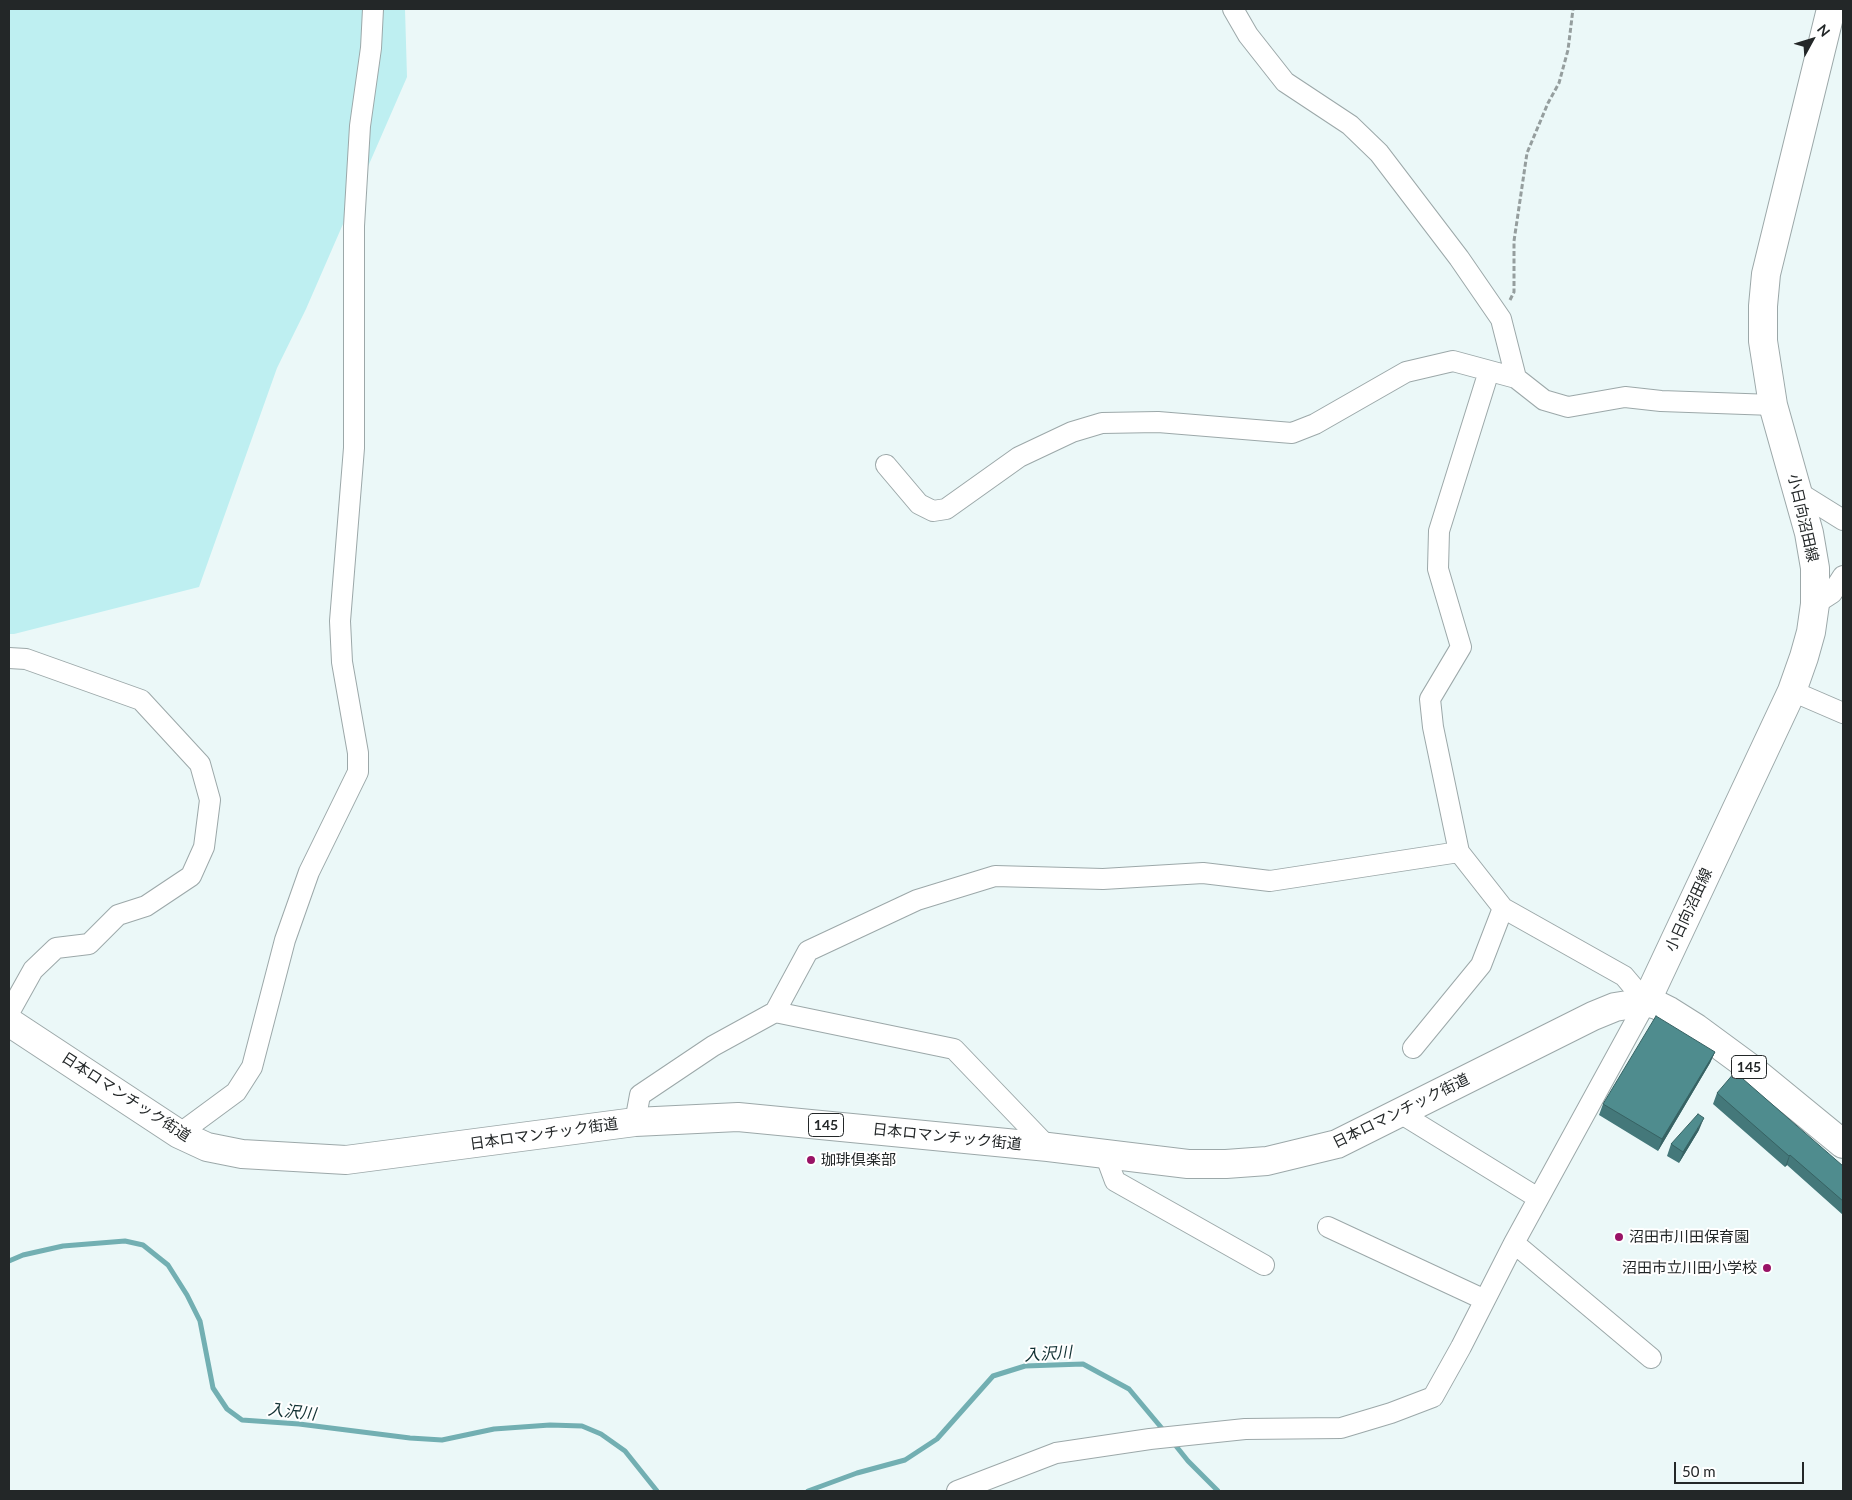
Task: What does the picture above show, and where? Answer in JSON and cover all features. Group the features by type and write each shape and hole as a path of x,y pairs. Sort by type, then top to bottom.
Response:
{"main road":[{"name":"小日向沼田線","path":"1646,1002 1792,691 1806,648 1815,604 1815,568 1809,533 1772,405 1764,341 1766,274 1831,9"},
{"name":"日本ロマンチック街道","path":"9,1022 179,1134 207,1146 242,1154 346,1160 635,1122 738,1117 1048,1147 1188,1164 1226,1164 1268,1161 1338,1144 1593,1016 1615,1007 1646,1002"},
{"name":"145","path":"1646,1002 1669,1011 1749,1067 1843,1144"}],"street":[{"path":"179,1134 236,1092 252,1066 285,940 309,872 358,772 358,753 342,662 340,621 354,448 354,226 360,126 371,48 373,9"},
{"path":"1233,9 1248,35 1285,82 1350,125 1379,153 1459,258 1501,319 1516,378"},
{"path":"886,465 919,504 933,511 946,509 1019,458 1072,432 1102,424 1158,422 1292,433 1316,424 1406,372 1453,361 1516,378 1544,400 1568,407 1624,397 1772,405"},
{"path":"957,1491 1056,1453 1156,1438 1245,1429 1340,1428 1391,1413 1433,1397 1538,1198 1646,1002 1624,976 1503,908 1459,852 1433,727 1430,699 1461,647 1438,569 1440,532 1489,371"},
{"path":"1798,492 1843,520"},
{"path":"1815,604 1832,593 1843,576"},
{"path":"9,658 26,659 141,700 200,764 210,800 204,847 192,876 146,906 118,916 88,944 56,948 33,970 9,1013"},
{"path":"1792,691 1843,713"},
{"path":"635,1122 640,1095 713,1046 775,1012 808,952 917,900 995,876 1103,879 1203,873 1270,881 1459,852"},
{"path":"1413,1048 1481,966 1503,908"},
{"path":"775,1012 954,1049 1048,1147"},
{"path":"1400,1113 1538,1198"},
{"path":"1106,1154 1115,1181 1264,1265"},
{"path":"1328,1227 1485,1300"},
{"path":"1514,1243 1650,1358"}],"path":[{"path":"1501,319 1514,292 1514,241 1527,153 1548,103 1559,83 1568,50 1573,9"}],"shaded area":[{"path":"9,9 405,9 407,77 306,309 277,368 199,587 14,634 9,634"}],"building":[{"path":"1656,1016 1715,1052 1662,1139 1603,1104"},
{"path":"1735,1072 1843,1166 1843,1201 1717,1093"},
{"path":"1698,1114 1704,1118 1683,1152 1671,1144"}],"waterway":[{"name":"入沢川","path":"9,1261 23,1255 63,1246 125,1241 143,1245 168,1265 187,1295 200,1321 213,1388 227,1409 242,1420 299,1424 410,1438 442,1440 494,1429 550,1425 582,1426 601,1434 625,1451 657,1491"},
{"name":"入沢川","path":"808,1491 857,1473 905,1460 937,1439 993,1376 1025,1366 1083,1364 1129,1389 1165,1432"},
{"name":"入沢川","path":"1172,1441 1188,1461 1218,1491"}],"place":[{"name":"珈琲倶楽部","path":"811,1160"},
{"name":"沼田市川田保育園","path":"1619,1237"},
{"name":"沼田市立川田小学校","path":"1767,1268"}]}
